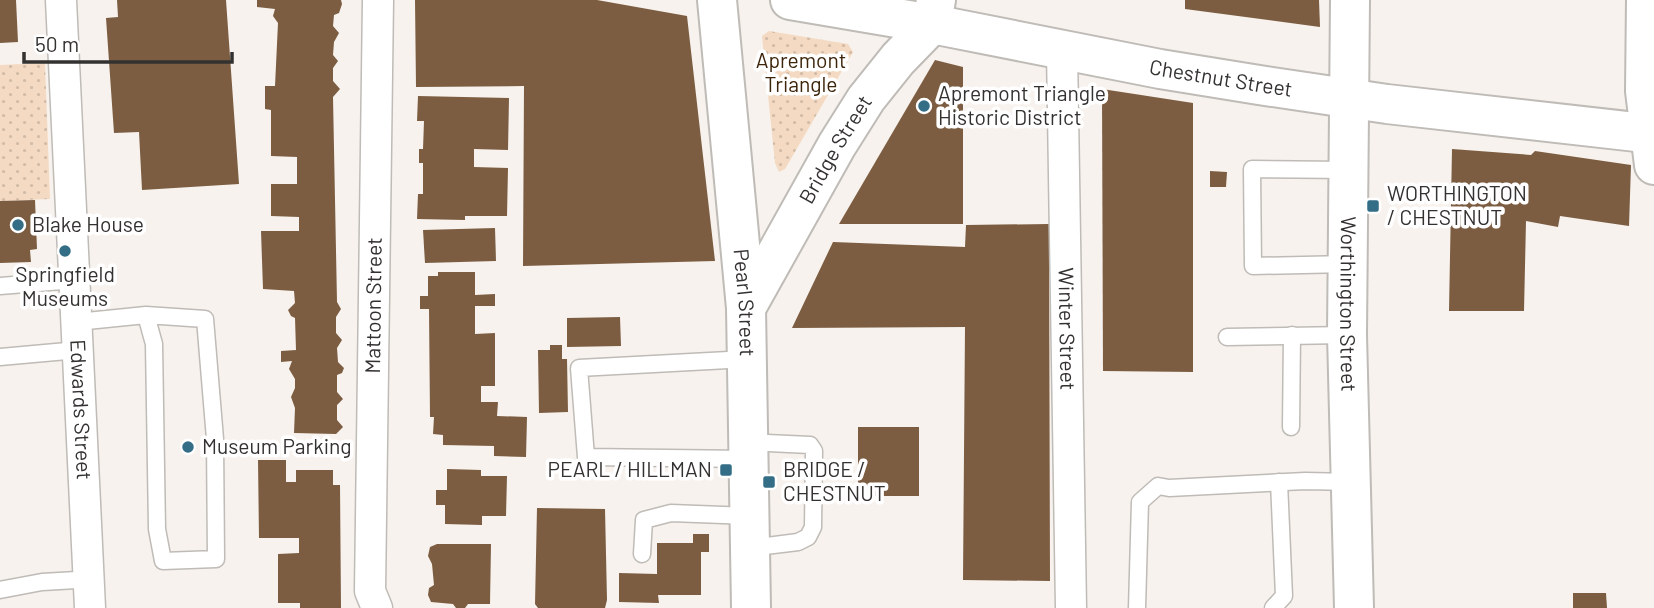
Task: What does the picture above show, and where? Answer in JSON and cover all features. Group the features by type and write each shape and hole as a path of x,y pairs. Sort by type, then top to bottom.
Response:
{"main road":[{"name":"Pearl Street","path":"717,0 746,308 751,608"},
{"name":"Chestnut Street","path":"790,0 934,12 1062,51 1160,69 1652,144"},
{"name":"Worthington Street","path":"1350,0 1347,335 1354,608"},
{"path":"1646,0 1646,91 1652,144"},
{"name":"Bridge Street","path":"746,308 837,145 866,99 934,12"}],"street":[{"name":"Edwards Street","path":"61,0 91,589"},
{"name":"Mattoon Street","path":"377,608 370,591 378,0"},
{"name":"Winter Street","path":"1062,51 1071,608"}],"lane":[{"path":"1348,170 1252,169 1253,267 1348,264"},
{"path":"0,286 75,281"},
{"path":"0,356 146,315 205,319 215,439 216,559 163,561 158,529 154,344 146,315"},
{"path":"1291,427 1292,335"},
{"path":"1227,337 1347,335"},
{"path":"642,554 644,520 671,513 798,542 808,537 813,527 814,451 810,445 748,451 586,457 579,368 747,359"},
{"path":"1137,608 1140,502 1158,486 1169,488 1279,482 1352,482"},
{"path":"1273,608 1284,596 1279,482"},
{"path":"0,590 42,582 91,589"}],"green space":[{"name":"Apremont Triangle","path":"769,31 848,44 853,52 785,169 779,172 775,163 762,36"},
{"path":"45,63 50,199 0,201 0,65"}],"building":[{"path":"0,0 16,0 18,42 0,43"},
{"path":"117,0 226,0 239,184 142,190 139,132 114,133 106,18 118,17"},
{"path":"257,0 341,0 342,4 339,13 334,15 333,26 339,33 334,42 333,55 338,61 333,68 333,81 340,89 333,97 337,302 341,309 336,317 336,333 342,340 337,348 338,362 344,368 342,373 337,375 337,392 343,399 337,405 337,420 343,427 336,434 294,433 295,408 291,397 295,379 289,369 292,361 281,362 281,351 296,350 295,318 288,310 295,303 294,291 263,289 261,231 299,231 299,217 271,216 271,184 297,184 297,157 271,156 271,110 265,109 265,86 275,86 278,23 273,16 275,9 257,7"},
{"path":"415,0 597,0 687,16 715,261 523,266 524,86 416,87"},
{"path":"1185,0 1319,0 1320,27 1185,9"},
{"path":"935,60 963,67 963,224 839,224"},
{"path":"1102,89 1193,103 1193,372 1103,371"},
{"path":"418,96 509,98 508,150 474,149 474,167 508,168 507,216 465,216 465,220 417,219 418,194 423,194 423,163 419,163 419,149 423,149 424,121 417,121"},
{"path":"1452,149 1531,155 1535,151 1631,165 1629,226 1560,216 1558,227 1526,221 1524,311 1449,311"},
{"path":"1210,171 1227,172 1226,187 1210,187"},
{"name":"Blake House","path":"35,200 37,249 30,250 31,262 0,263 0,201"},
{"path":"1049,224 1050,581 963,580 965,327 792,328 833,242 965,247 966,225"},
{"path":"495,228 496,261 425,263 423,230"},
{"path":"438,272 475,272 475,295 495,294 495,306 475,306 475,334 495,333 495,386 481,386 481,402 498,402 497,416 527,417 526,457 494,456 494,446 443,445 443,435 433,434 434,417 430,417 429,309 420,309 420,296 428,296 428,276 438,276"},
{"path":"620,317 621,346 567,347 567,318"},
{"path":"550,345 562,345 562,359 567,359 568,412 539,413 538,350 550,350"},
{"path":"858,427 919,427 919,496 858,496"},
{"path":"258,460 286,460 286,482 296,482 296,470 333,470 333,485 340,485 341,608 300,608 300,603 278,603 278,554 299,553 299,538 259,538"},
{"path":"447,469 481,470 481,476 507,476 506,516 482,516 482,525 445,524 445,505 436,505 436,490 447,490"},
{"path":"537,508 605,509 605,608 538,608 535,604"},
{"path":"693,534 709,534 709,552 701,552 701,595 658,595 659,603 619,602 619,573 657,574 657,543 693,543"},
{"path":"437,544 491,544 490,604 468,604 465,608 456,608 453,604 431,602 429,588 434,585 432,564 428,556 430,547"},
{"path":"1573,593 1606,593 1607,608 1573,608"}],"place":[{"name":"Apremont Triangle Historic District","path":"924,106"},
{"name":"WORTHINGTON / CHESTNUT","path":"1373,206"},
{"name":"Blake House","path":"18,225"},
{"name":"Springfield Museums","path":"65,251"},
{"name":"Museum Parking","path":"188,447"},
{"name":"PEARL / HILLMAN","path":"726,470"},
{"name":"BRIDGE / CHESTNUT","path":"769,482"}]}
